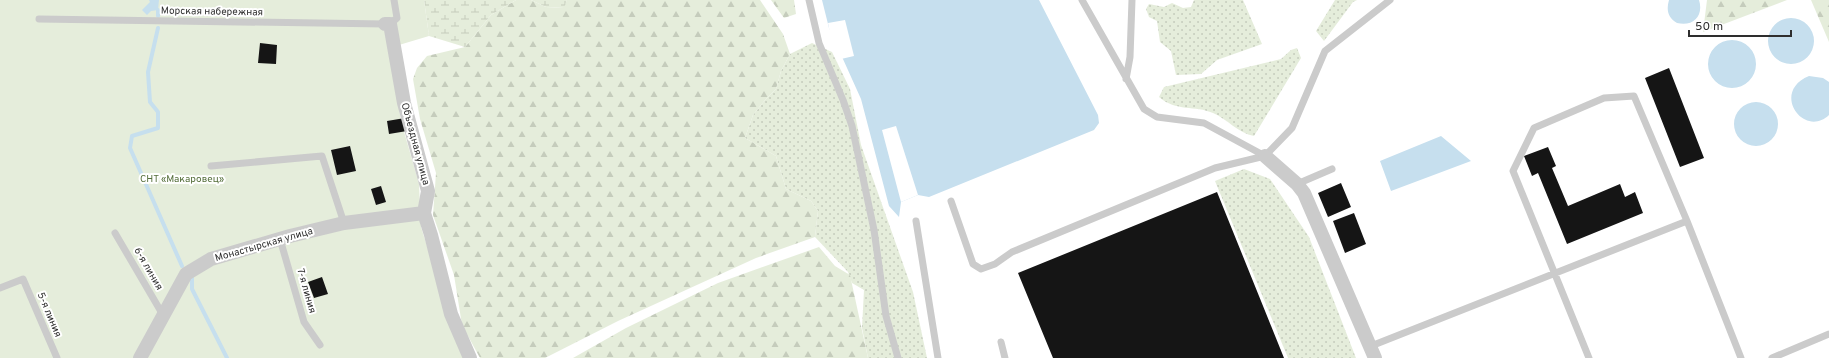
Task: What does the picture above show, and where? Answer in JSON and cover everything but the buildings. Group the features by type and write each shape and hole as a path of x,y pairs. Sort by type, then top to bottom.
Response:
{"street":[{"name":"Объездная улица","path":"388,24 404,103 428,191 424,213 451,314 470,358"},
{"path":"1265,156 1297,184 1304,193 1373,352"},
{"name":"Монастырская улица","path":"140,358 186,274 211,260 280,239 344,223 424,213"}],"lane":[{"path":"388,24 397,18 394,0"},
{"path":"809,0 819,42 852,126 874,230 886,316 898,358"},
{"path":"1082,0 1144,109 1157,117 1204,123 1265,156"},
{"path":"1126,79 1130,57 1132,0"},
{"path":"951,201 973,264 981,269 995,264 1012,252 1215,168 1265,156 1292,128 1325,51 1390,0"},
{"name":"Морская набережная","path":"39,19 388,24"},
{"path":"1589,358 1513,171 1534,128 1604,98 1634,96 1687,221 1741,358"},
{"path":"211,166 322,156 344,223"},
{"path":"1297,184 1332,169"},
{"path":"916,221 938,358"},
{"path":"1373,352 1555,273 1687,221"},
{"name":"6-я линия","path":"115,233 164,315"},
{"name":"7-я линия","path":"280,239 304,322 320,345"},
{"name":"5-я линия","path":"0,288 23,279 57,358"},
{"path":"1772,358 1829,334"},
{"path":"1001,342 1005,358"}],"green space":[{"name":"СНТ «Макаровец»","path":"0,0 424,0 429,36 389,48 401,121 419,184 421,227 464,358 0,358"},
{"path":"424,0 516,0 491,15 465,47 429,36"},
{"path":"516,0 531,0 546,7 563,8 567,0 760,0 783,34 790,54 781,71 776,89 753,115 745,138 776,156 786,189 811,201 818,211 815,237 756,258 618,321 545,358 480,358 462,325 454,275 433,215 436,173 420,119 413,79 417,68 427,56 465,47 491,15"},
{"path":"531,0 567,0 564,8 546,7"},
{"path":"771,0 794,0 796,14 784,18"},
{"path":"1194,0 1243,0 1262,44 1217,60 1201,74 1176,75 1171,51 1160,42 1157,21 1149,17 1146,9 1149,4 1164,7 1172,3 1183,8 1191,7"},
{"path":"1335,0 1357,0 1353,2 1324,41 1316,31"},
{"path":"1707,0 1787,0 1703,32"},
{"path":"1811,0 1829,0 1829,42"},
{"path":"812,43 832,52 850,89 861,145 913,292 927,358 868,358 862,328 864,290 852,283 848,272 815,237 818,211 811,201 786,189 776,156 745,138 753,115 776,89 781,71 790,54"},
{"path":"1297,48 1301,58 1254,136 1243,132 1213,113 1199,109 1172,105 1159,97 1164,87 1281,59 1291,50"},
{"path":"1244,169 1270,179 1309,237 1356,358 1288,358 1215,181"},
{"path":"819,247 835,266 850,275 868,358 573,358 626,328 718,283"}],"water":[{"path":"149,0 159,0 158,10 151,11 147,15 142,10 150,2"},
{"path":"822,0 1039,0 1098,115 1099,123 1094,130 929,197 918,195 901,202 899,217 889,206 861,99 829,28"},
{"path":"1669,0 1699,0 1700,11 1696,19 1692,22 1683,24 1674,21 1668,13"},
{"path":"1786,18 1796,18 1804,22 1810,28 1814,36 1814,46 1810,54 1804,60 1796,64 1786,64 1778,60 1772,54 1768,46 1768,36 1772,28 1778,22"},
{"path":"1727,40 1737,40 1749,47 1756,59 1756,69 1749,81 1737,88 1727,88 1719,84 1712,77 1708,69 1708,59 1712,51 1719,44"},
{"path":"1809,76 1823,78 1829,82 1829,115 1819,121 1810,121 1801,117 1795,110 1792,102 1792,92 1798,83"},
{"path":"1756,102 1768,106 1774,112 1778,124 1774,136 1768,142 1756,146 1744,142 1738,136 1734,124 1738,112 1744,106"},
{"path":"1441,136 1471,161 1391,191 1380,161"}],"pier":[{"path":"845,20 854,56 841,59 831,38 828,23"},
{"path":"896,126 918,195 901,202 882,130"}],"waterway":[{"path":"158,10 158,16"},
{"path":"158,28 148,72 150,102 158,112 158,128 132,136 130,148 182,266"},
{"path":"192,278 192,289 227,358"}]}
